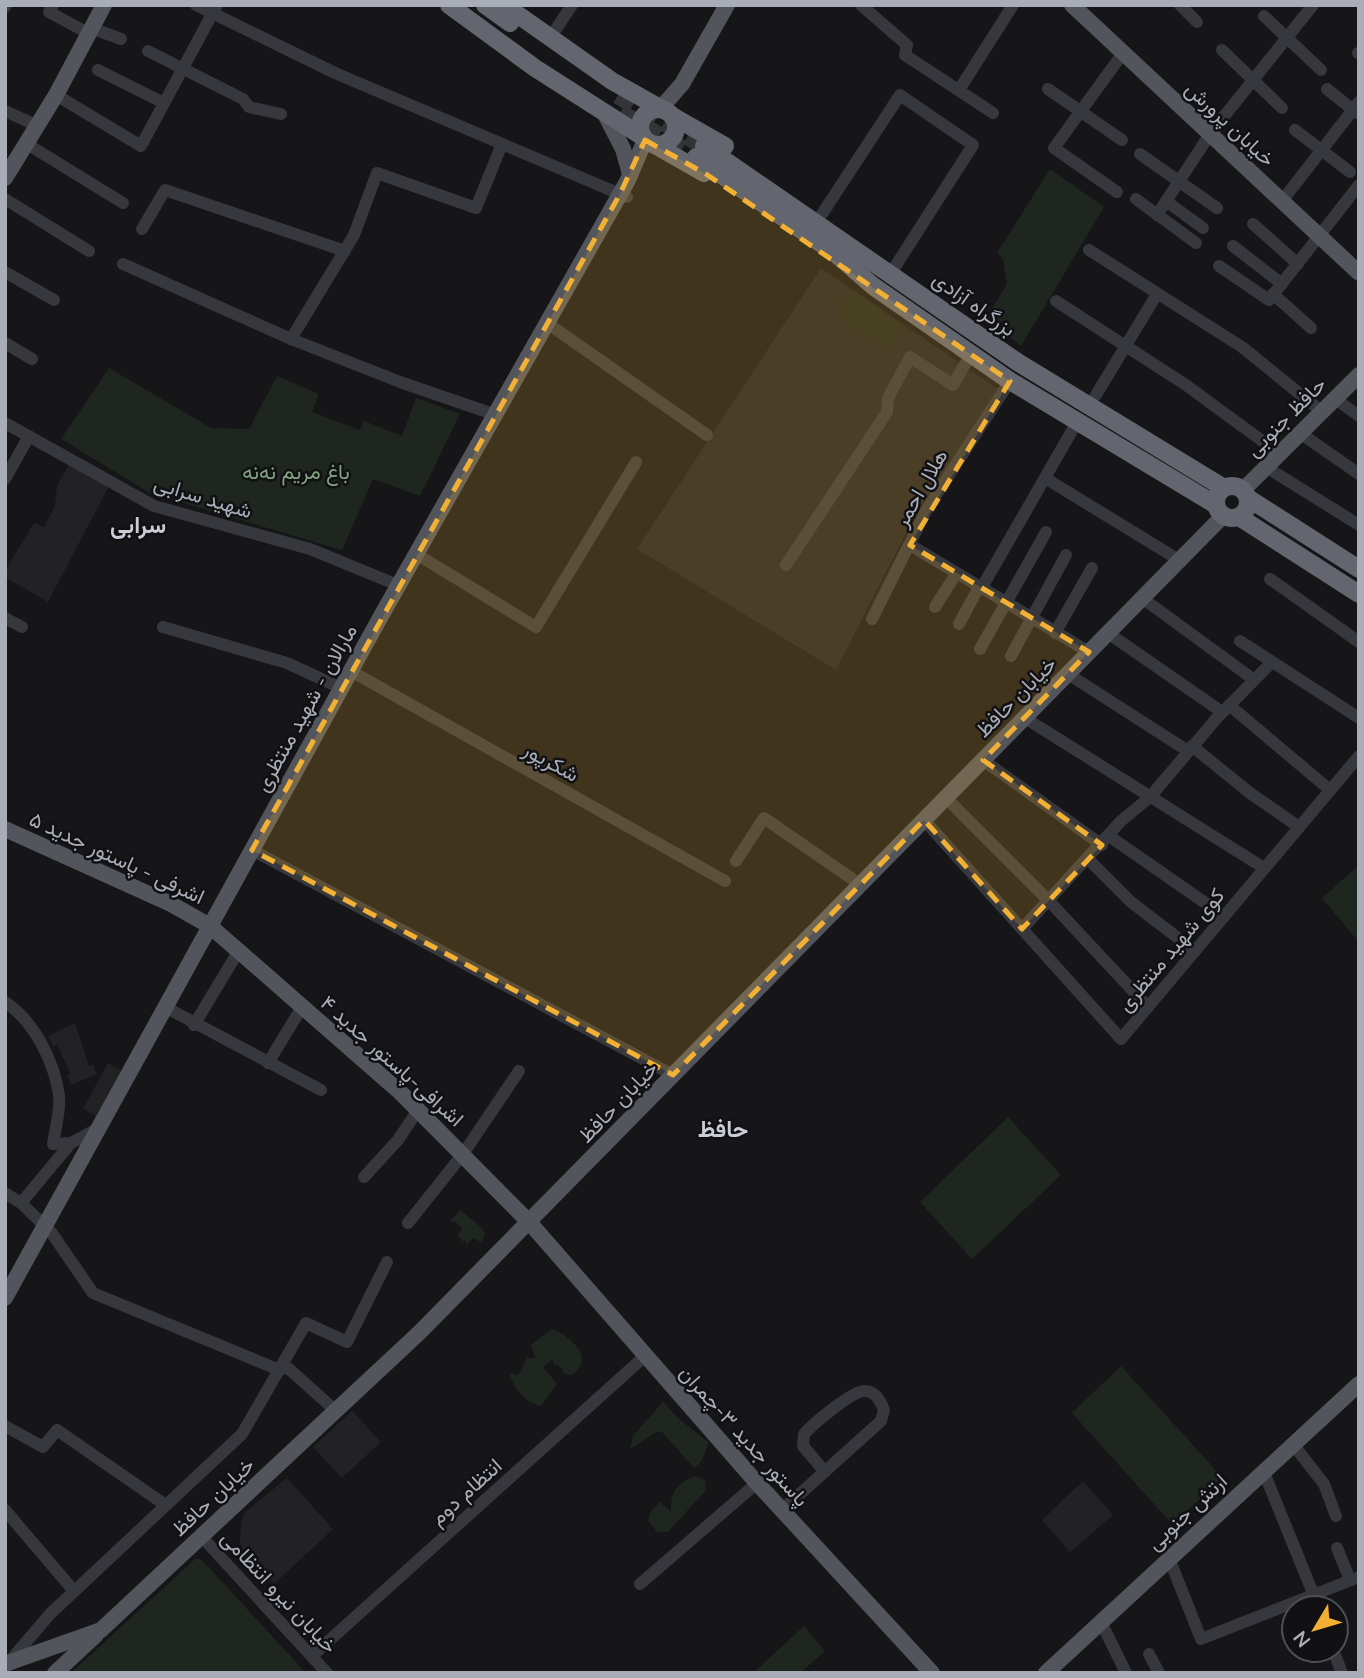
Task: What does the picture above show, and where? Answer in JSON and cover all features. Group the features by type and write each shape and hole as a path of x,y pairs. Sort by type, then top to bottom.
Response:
{"highway":[{"path":"449,5 611,106"},
{"path":"464,5 611,106"},
{"path":"485,5 611,106"},
{"path":"504,5 639,96 691,125 822,214 855,238 891,273"},
{"path":"622,125 636,117 640,107 639,96"},
{"name":"بزرگراه آزادی","path":"611,106 622,125 676,155 1010,381 1226,506"},
{"path":"649,110 667,112 677,127 674,137 666,144 648,141 640,128 642,117 649,110"},
{"path":"676,155 677,136 691,125"},
{"name":"بزرگراه آزادی","path":"873,286 835,253 700,152 891,273 1226,506 1359,594"},
{"path":"1246,494 1247,509 1226,506 1234,486 1358,567"}],"main road":[{"path":"5,178 56,96 104,5"},
{"path":"667,112 727,5"},
{"name":"خیابان پرورش","path":"1072,5 1359,273"},
{"path":"611,106 630,174"},
{"name":"مارالان - شهید منتظری","path":"5,1298 166,1007 212,932 252,850 341,688 547,323 624,196 630,174 648,141"},
{"name":"حافظ جنوبی","path":"1246,494 1266,467 1359,374"},
{"name":"خیابان حافظ","path":"7,1663 101,1630 335,1411 530,1223 1179,560 1226,506"},
{"name":"اشرفی - پاستور جدید ۵","path":"5,829 171,904 212,932"},
{"name":"اشرفی - پاستور جدید ۵","path":"5,837 212,932"},
{"name":"اشرافی-پاستور جدید ۴","path":"212,932 418,1110 530,1223"},
{"name":"پاستور جدید ۳-چمران","path":"530,1223 757,1483 932,1673"},
{"name":"ارتش جنوبی","path":"1046,1673 1292,1443 1359,1385"},
{"path":"55,1673 101,1630"}],"street":[{"path":"53,5 49,12 90,31 121,39"},
{"path":"196,5 215,9 335,73 624,196"},
{"path":"550,38 572,5"},
{"path":"861,5 907,45 905,55 993,113"},
{"path":"959,90 1013,5"},
{"path":"1180,5 1197,22"},
{"path":"1157,215 1210,134 1313,5"},
{"path":"56,96 141,146 215,9"},
{"path":"1264,16 1321,70"},
{"path":"1222,50 1282,108"},
{"path":"148,51 243,99 249,107 281,114"},
{"path":"1117,192 1054,148 1123,53"},
{"path":"98,70 164,103"},
{"path":"1048,89 1122,140"},
{"path":"1282,201 1357,109 1327,89"},
{"path":"822,214 900,95 973,145 891,273"},
{"path":"5,111 38,126"},
{"path":"1295,130 1350,172"},
{"path":"27,144 122,203"},
{"path":"291,338 354,235 377,173 476,208 502,144"},
{"path":"1140,154 1217,208"},
{"path":"1275,293 1359,185"},
{"path":"142,229 165,190 345,251"},
{"path":"5,199 89,251"},
{"path":"1136,199 1196,243"},
{"path":"1167,201 1203,228"},
{"path":"1253,224 1298,264"},
{"path":"1233,246 1311,328"},
{"path":"1089,250 1242,347 1321,411"},
{"path":"122,264 291,338 400,382 496,415"},
{"path":"1219,266 1275,293"},
{"path":"5,272 54,300"},
{"path":"1096,395 1157,294"},
{"path":"1056,301 1126,345 1280,454"},
{"path":"547,323 707,435"},
{"path":"5,343 32,359"},
{"path":"786,565 887,412 888,398 910,357 953,385 971,354"},
{"name":"هلال احمر","path":"872,618 927,509 1010,381"},
{"path":"1334,398 1359,416"},
{"path":"958,624 1077,422"},
{"name":"شهید سرابی","path":"5,423 154,506 310,549 400,586"},
{"path":"1300,433 1359,474"},
{"path":"5,479 29,436"},
{"path":"418,555 536,627 636,462"},
{"path":"1266,467 1359,525"},
{"path":"1045,478 1179,560"},
{"path":"980,649 1046,532"},
{"path":"910,545 1089,652"},
{"path":"1011,656 1066,555"},
{"path":"1055,633 1092,568"},
{"path":"935,607 956,574"},
{"path":"1270,579 1359,642"},
{"path":"1142,598 1253,679"},
{"path":"5,618 22,627"},
{"path":"163,627 286,663 341,688"},
{"path":"1108,633 1225,709 1330,790"},
{"path":"1240,641 1359,718"},
{"path":"1022,929 1150,797 1225,709 1272,662"},
{"path":"1068,674 1190,749 1299,827"},
{"name":"شکرپور","path":"358,675 725,881"},
{"path":"1025,718 1264,868"},
{"name":"کوی شهید منتظری","path":"923,820 1121,1039 1359,756"},
{"path":"983,760 1224,916"},
{"path":"946,797 1049,901 1148,1007"},
{"path":"736,861 764,818 862,885"},
{"path":"252,850 673,1075"},
{"path":"1088,859 1131,902 1195,951"},
{"path":"194,1024 238,952"},
{"path":"5,1002 16,1009 45,1048 59,1096 53,1144 71,1143"},
{"path":"166,1007 321,1090"},
{"path":"268,1063 302,1007"},
{"path":"408,1223 463,1154 519,1071"},
{"path":"365,1177 398,1140 418,1110"},
{"path":"21,1203 71,1143 99,1128"},
{"path":"5,1193 21,1203 45,1226 93,1293 277,1369 288,1368 335,1411"},
{"path":"7,1663 50,1614 164,1504 242,1434 306,1322 347,1342 387,1262"},
{"name":"انتظام دوم","path":"312,1656 645,1356"},
{"path":"782,1510 825,1472 881,1421 882,1405 872,1392 855,1394 802,1438 803,1446 825,1472"},
{"path":"5,1426 43,1447 57,1430 164,1504"},
{"path":"1292,1443 1324,1483 1336,1516"},
{"path":"1263,1470 1314,1594"},
{"path":"640,1584 757,1483"},
{"path":"5,1510 74,1591"},
{"name":"خیابان نیرو انتظامی","path":"202,1537 327,1673"},
{"path":"1316,1594 1354,1579 1337,1548"},
{"path":"1169,1558 1200,1639 1280,1608"},
{"path":"1101,1622 1126,1673"},
{"path":"1149,1654 1159,1673"}],"highlighted area":[{"path":"645,140 706,174 1010,381 910,545 1089,652 983,760 1102,845 1022,929 924,820 673,1075 252,850 620,194"}],"shaded area":[{"path":"821,268 998,389 945,474 921,504 836,670 637,549"},
{"path":"70,463 109,486 48,602 5,577 5,571 34,523 44,527 55,506 57,485"},
{"path":"75,1023 89,1066 93,1064 97,1074 71,1085 67,1076 70,1073 57,1044 53,1046 48,1036"},
{"path":"108,1063 121,1070 96,1116 83,1109"},
{"path":"352,1411 381,1442 342,1478 313,1447"},
{"path":"287,1478 333,1529 274,1584 243,1552 240,1542 241,1523 244,1513"},
{"path":"1083,1481 1113,1515 1070,1552 1042,1520"}],"green space":[{"path":"1050,169 1104,207 1021,346 985,320 1007,284 1003,259 997,253"},
{"path":"852,290 903,325 886,348 836,313"},
{"name":"باغ مریم نه‌نه","path":"109,368 211,428 249,429 277,376 319,394 312,412 360,430 364,421 402,436 416,398 460,414 420,496 373,479 342,550 150,493 61,439"},
{"path":"1359,865 1359,942 1322,898"},
{"path":"1008,1117 1061,1175 972,1259 920,1202"},
{"path":"460,1210 481,1227 485,1234 481,1242 473,1238 466,1245 465,1239 462,1242 458,1235 462,1228 456,1222 450,1221"},
{"path":"552,1329 573,1342 582,1362 572,1375 564,1374 561,1367 553,1363 553,1359 543,1367 557,1384 541,1406 520,1394 509,1373 518,1375 527,1358 535,1358 531,1345"},
{"path":"1121,1366 1222,1477 1173,1525 1072,1413"},
{"path":"663,1402 709,1443 701,1462 694,1468 662,1432 656,1432 630,1449 633,1436"},
{"path":"695,1476 705,1480 706,1490 668,1532 657,1532 648,1520 651,1511 660,1502 671,1512 676,1489"},
{"path":"195,1559 201,1559 306,1673 71,1673"},
{"path":"804,1626 825,1651 800,1673 753,1673"}],"tunnel":[{"path":"618,95 704,146"},
{"path":"620,113 696,157"}],"district":[{"name":"سرابی","path":"138,525"},
{"name":"حافظ","path":"723,1129"}]}
